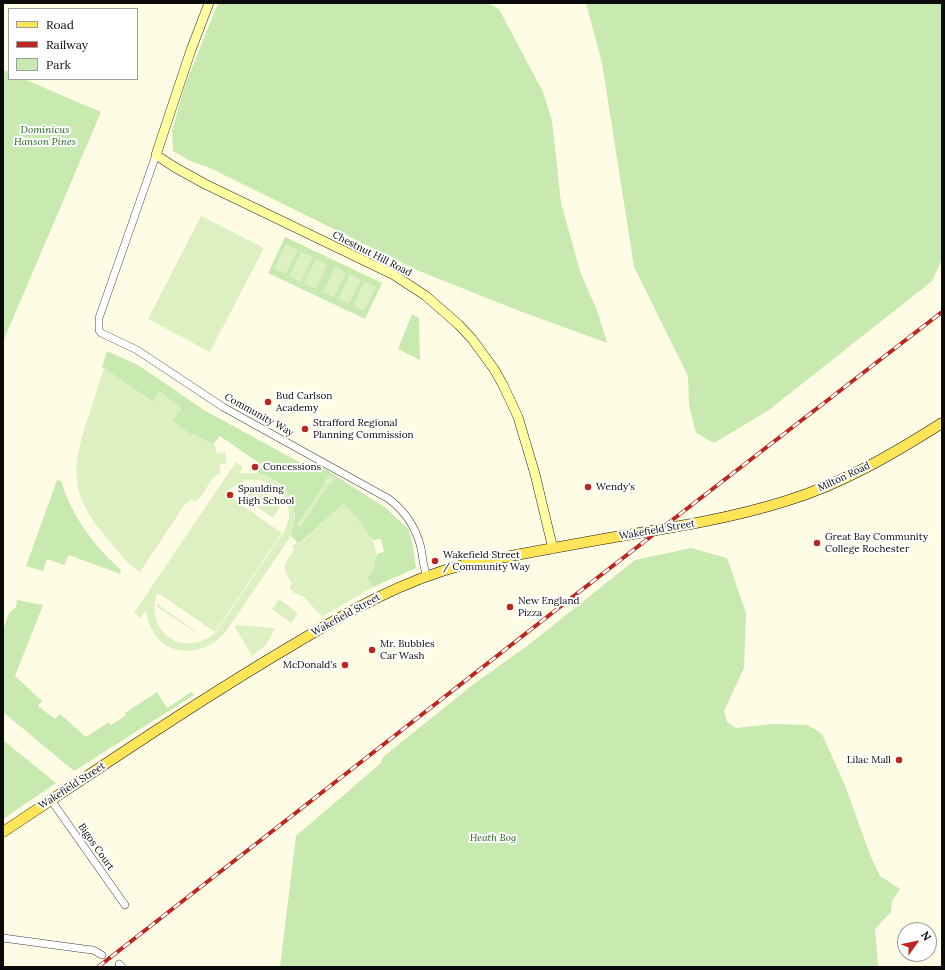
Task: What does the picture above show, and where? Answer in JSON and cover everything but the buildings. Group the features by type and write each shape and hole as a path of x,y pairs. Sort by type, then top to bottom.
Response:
{"main road":[{"name":"Milton Road","path":"738,515 787,501 830,485 886,456 942,423"},
{"name":"Wakefield Street","path":"3,832 275,655 366,603 400,586 463,565 738,515"}],"street":[{"path":"156,155 191,50 209,3"},
{"name":"Community Way","path":"156,155 100,318 99,330 137,350 224,407 389,499 400,508 413,525 417,535 427,576"},
{"name":"Chestnut Hill Road","path":"156,155 204,184 394,275 426,296 459,325 472,339 494,369 518,417 535,474 553,549"},
{"name":"Bigos Court","path":"51,800 125,905"},
{"path":"3,938 84,948 93,950 102,955"}],"green space":[{"path":"218,3 488,3 499,9 543,92 552,121 561,203 580,271 598,313 607,343 517,310 419,271 208,167 190,161 173,151 172,131 185,85"},
{"path":"586,3 942,3 942,259 932,281 769,410 714,443 696,433 689,405 688,376 634,267 602,63"},
{"name":"Dominicus Hanson Pines","path":"3,70 8,72 8,80 26,80 101,112 3,342"},
{"path":"201,216 264,248 210,352 148,319"},
{"path":"285,237 382,283 365,319 268,273"},
{"path":"286,244 298,250 286,274 274,269"},
{"path":"301,252 313,257 301,282 289,276"},
{"path":"316,259 327,264 316,289 304,283"},
{"path":"335,267 346,273 334,297 323,292"},
{"path":"350,274 361,280 349,304 338,299"},
{"path":"364,281 376,287 364,311 353,306"},
{"path":"412,314 419,318 420,360 398,349"},
{"path":"107,351 138,365 204,410 286,455 315,470 322,467 386,508 409,530 416,568 373,587 367,579 373,568 377,554 384,552 381,539 373,540 344,503 299,544 291,536 295,518 292,502 264,475 257,473 262,465 220,436 214,443 210,443 193,434 192,436 172,421 181,408 160,392 153,402 102,367"},
{"path":"104,368 152,402 160,392 181,408 172,421 192,435 193,434 210,443 214,443 217,454 225,452 227,463 220,465 220,474 211,480 199,498 194,502 192,499 185,504 140,572 122,556 97,526 85,507 78,487 77,458 84,430"},
{"path":"236,462 243,467 239,474 253,473 266,475 276,480 285,488 291,497 294,509 294,522 291,536 225,633 213,643 201,649 189,651 176,650 166,645 156,637 150,625 146,610 140,618 134,613","holes":["248,480 264,481 276,488 281,493 285,499 289,511 289,518 285,530 216,632 198,642 189,643 171,639 158,625 155,615 154,609 158,593 215,632 282,533 226,494 163,585 229,489"]},
{"path":"329,475 334,479 329,486 328,485 300,527 297,525"},
{"path":"57,480 61,481 72,507 85,530 111,561 121,570 120,574 69,555 64,565 47,559 43,571 26,566"},
{"path":"253,484 282,503 273,518 244,498"},
{"path":"344,503 369,535 376,549 375,561 367,579 373,587 322,617 304,597 294,593 289,587 292,584 286,573 285,563 294,550 292,547 297,542 300,544"},
{"name":"Heath Bog","path":"691,548 727,558 746,613 744,668 724,711 727,722 736,728 773,724 808,725 822,734 844,783 871,857 880,876 900,889 892,901 891,912 875,929 878,967 280,967 296,836 381,763 383,757 475,683 527,646 635,560"},
{"path":"279,599 298,613 291,623 272,609"},
{"path":"17,600 43,605 15,676 42,701 38,706 55,719 60,714 86,737 109,722 111,725 126,715 125,713 157,692 167,708 191,692 194,695 74,771 3,712 3,630 9,613 16,607"},
{"path":"157,604 198,633 198,634 156,606"},
{"path":"237,625 275,628 267,644 252,656 235,627"},
{"path":"3,740 56,783 3,819"}],"railway":[{"path":"98,967 588,585 942,312"}],"place":[{"name":"Bud Carlson Academy","path":"268,402"},
{"name":"Strafford Regional Planning Commission","path":"305,429"},
{"name":"Concessions","path":"255,467"},
{"name":"Wendy's","path":"588,487"},
{"name":"Spaulding High School","path":"230,495"},
{"name":"Great Bay Community College Rochester","path":"817,543"},
{"name":"Wakefield Street / Community Way","path":"435,561"},
{"name":"New England Pizza","path":"510,607"},
{"name":"Mr. Bubbles Car Wash","path":"372,650"},
{"name":"McDonald's","path":"345,665"},
{"name":"Lilac Mall","path":"899,760"}]}
